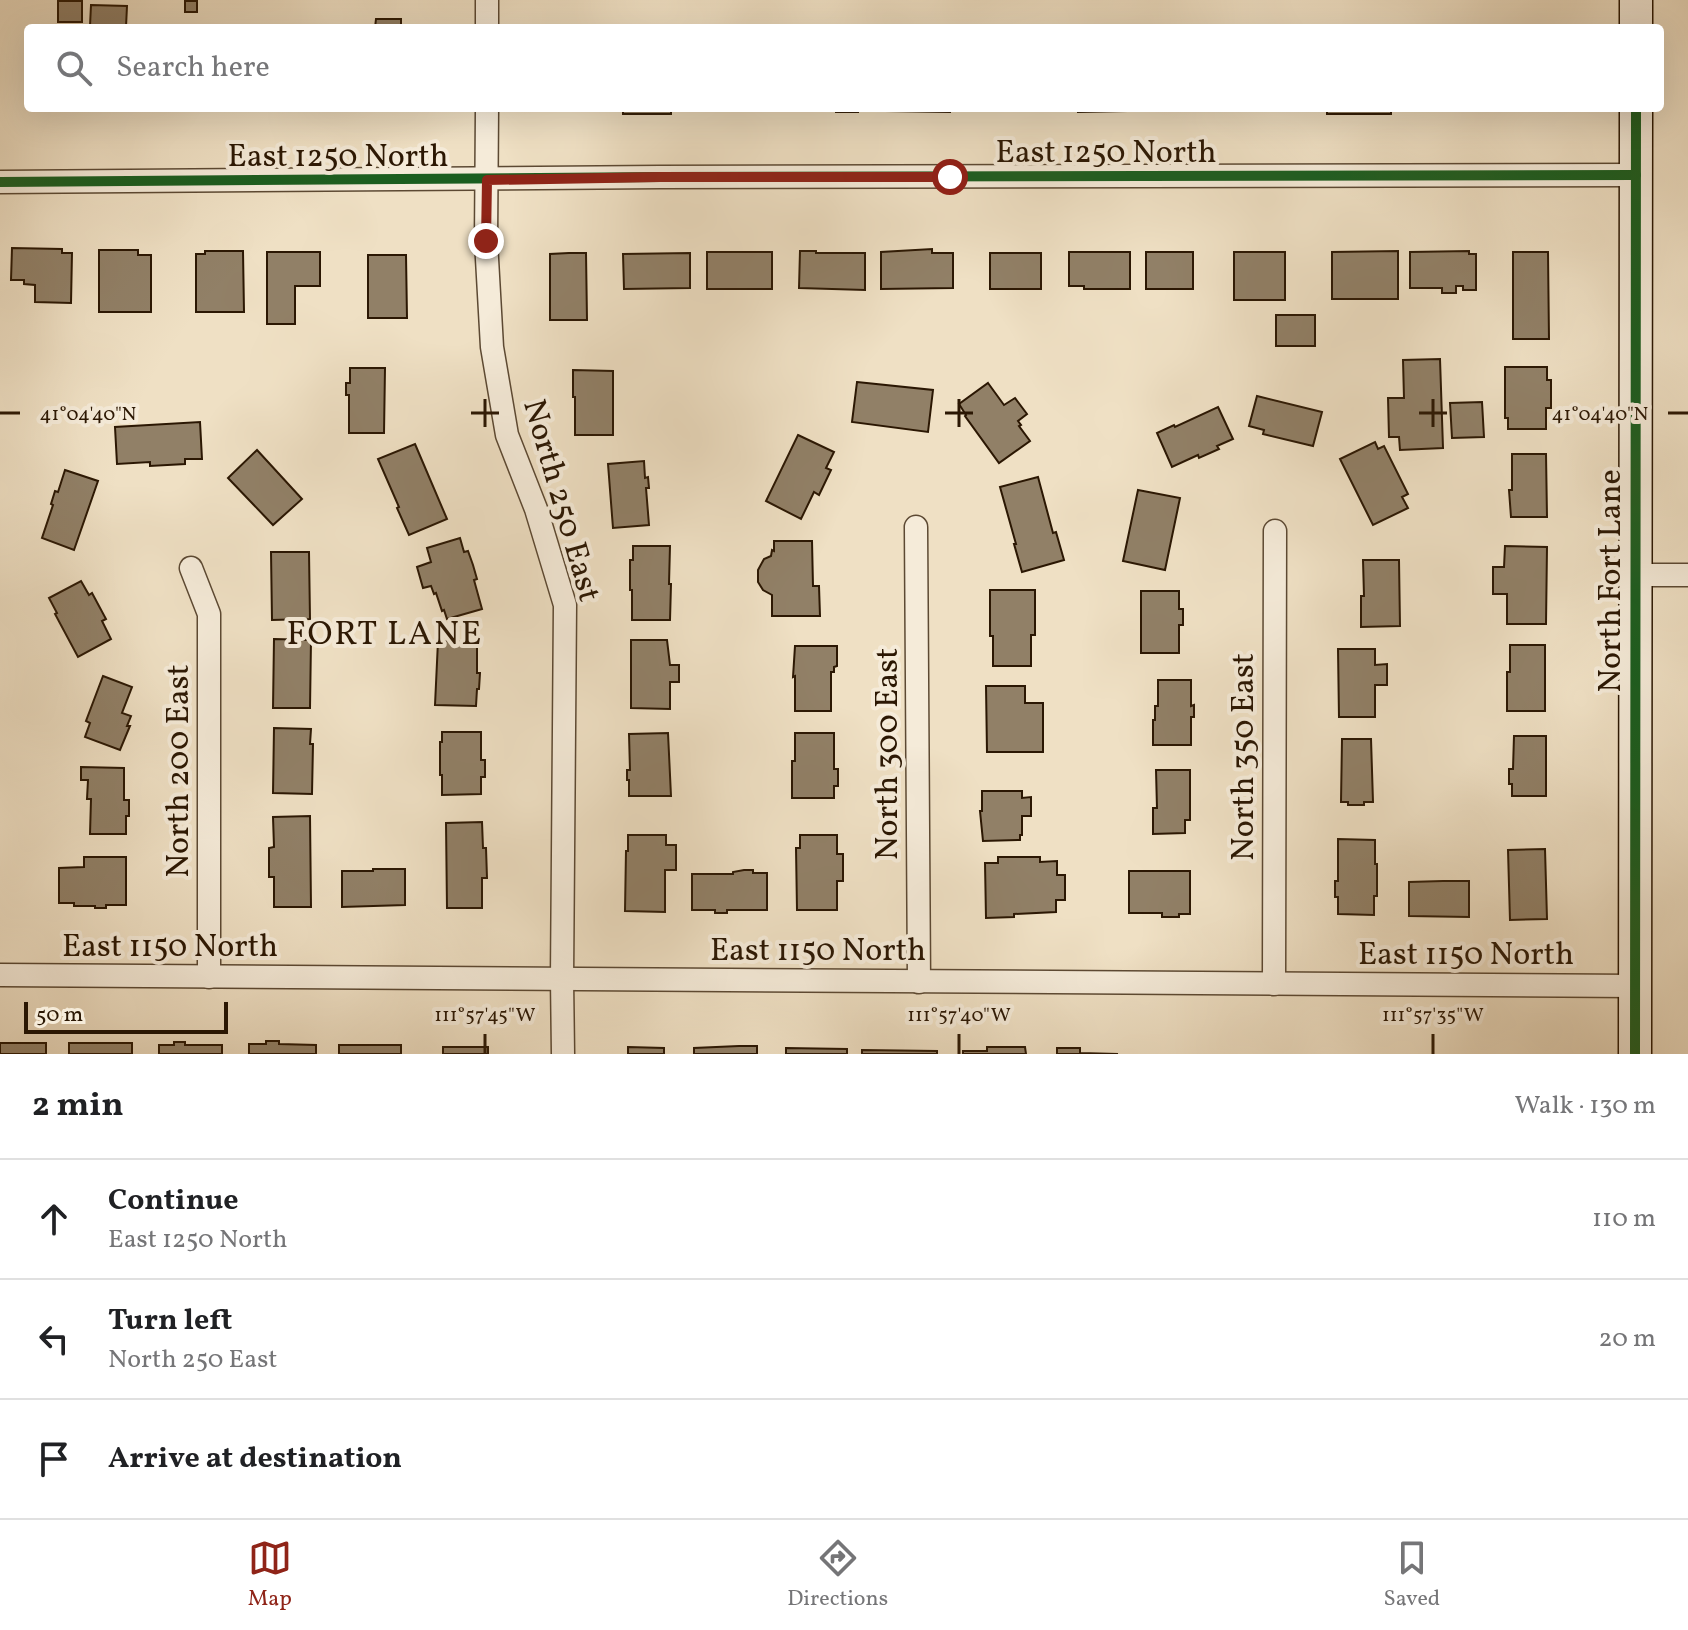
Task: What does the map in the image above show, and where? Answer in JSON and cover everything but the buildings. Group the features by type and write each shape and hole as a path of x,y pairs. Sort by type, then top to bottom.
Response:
{"street":[{"path":"487,0 487,24"},
{"path":"1636,0 1636,24"},
{"name":"North 250 East","path":"487,112 486,241 492,347 507,435 536,509 565,605 563,1054"},
{"name":"North Fort Lane","path":"1635,1054 1636,112"},
{"name":"East 1250 North","path":"0,182 1636,175"},
{"name":"North 300 East","path":"916,527 919,982"},
{"name":"North 350 East","path":"1274,984 1275,531"},
{"name":"North 200 East","path":"191,568 209,614 209,977"},
{"path":"1635,575 1688,575"},
{"name":"East 1150 North","path":"0,975 1635,986"}],"cycle path":[{"path":"1635,1054 1636,112"},
{"path":"0,182 1636,175"}],"district":[{"name":"FORT LANE","path":"385,632"}],"route":[{"path":"486,241 487,180 950,177"}]}
